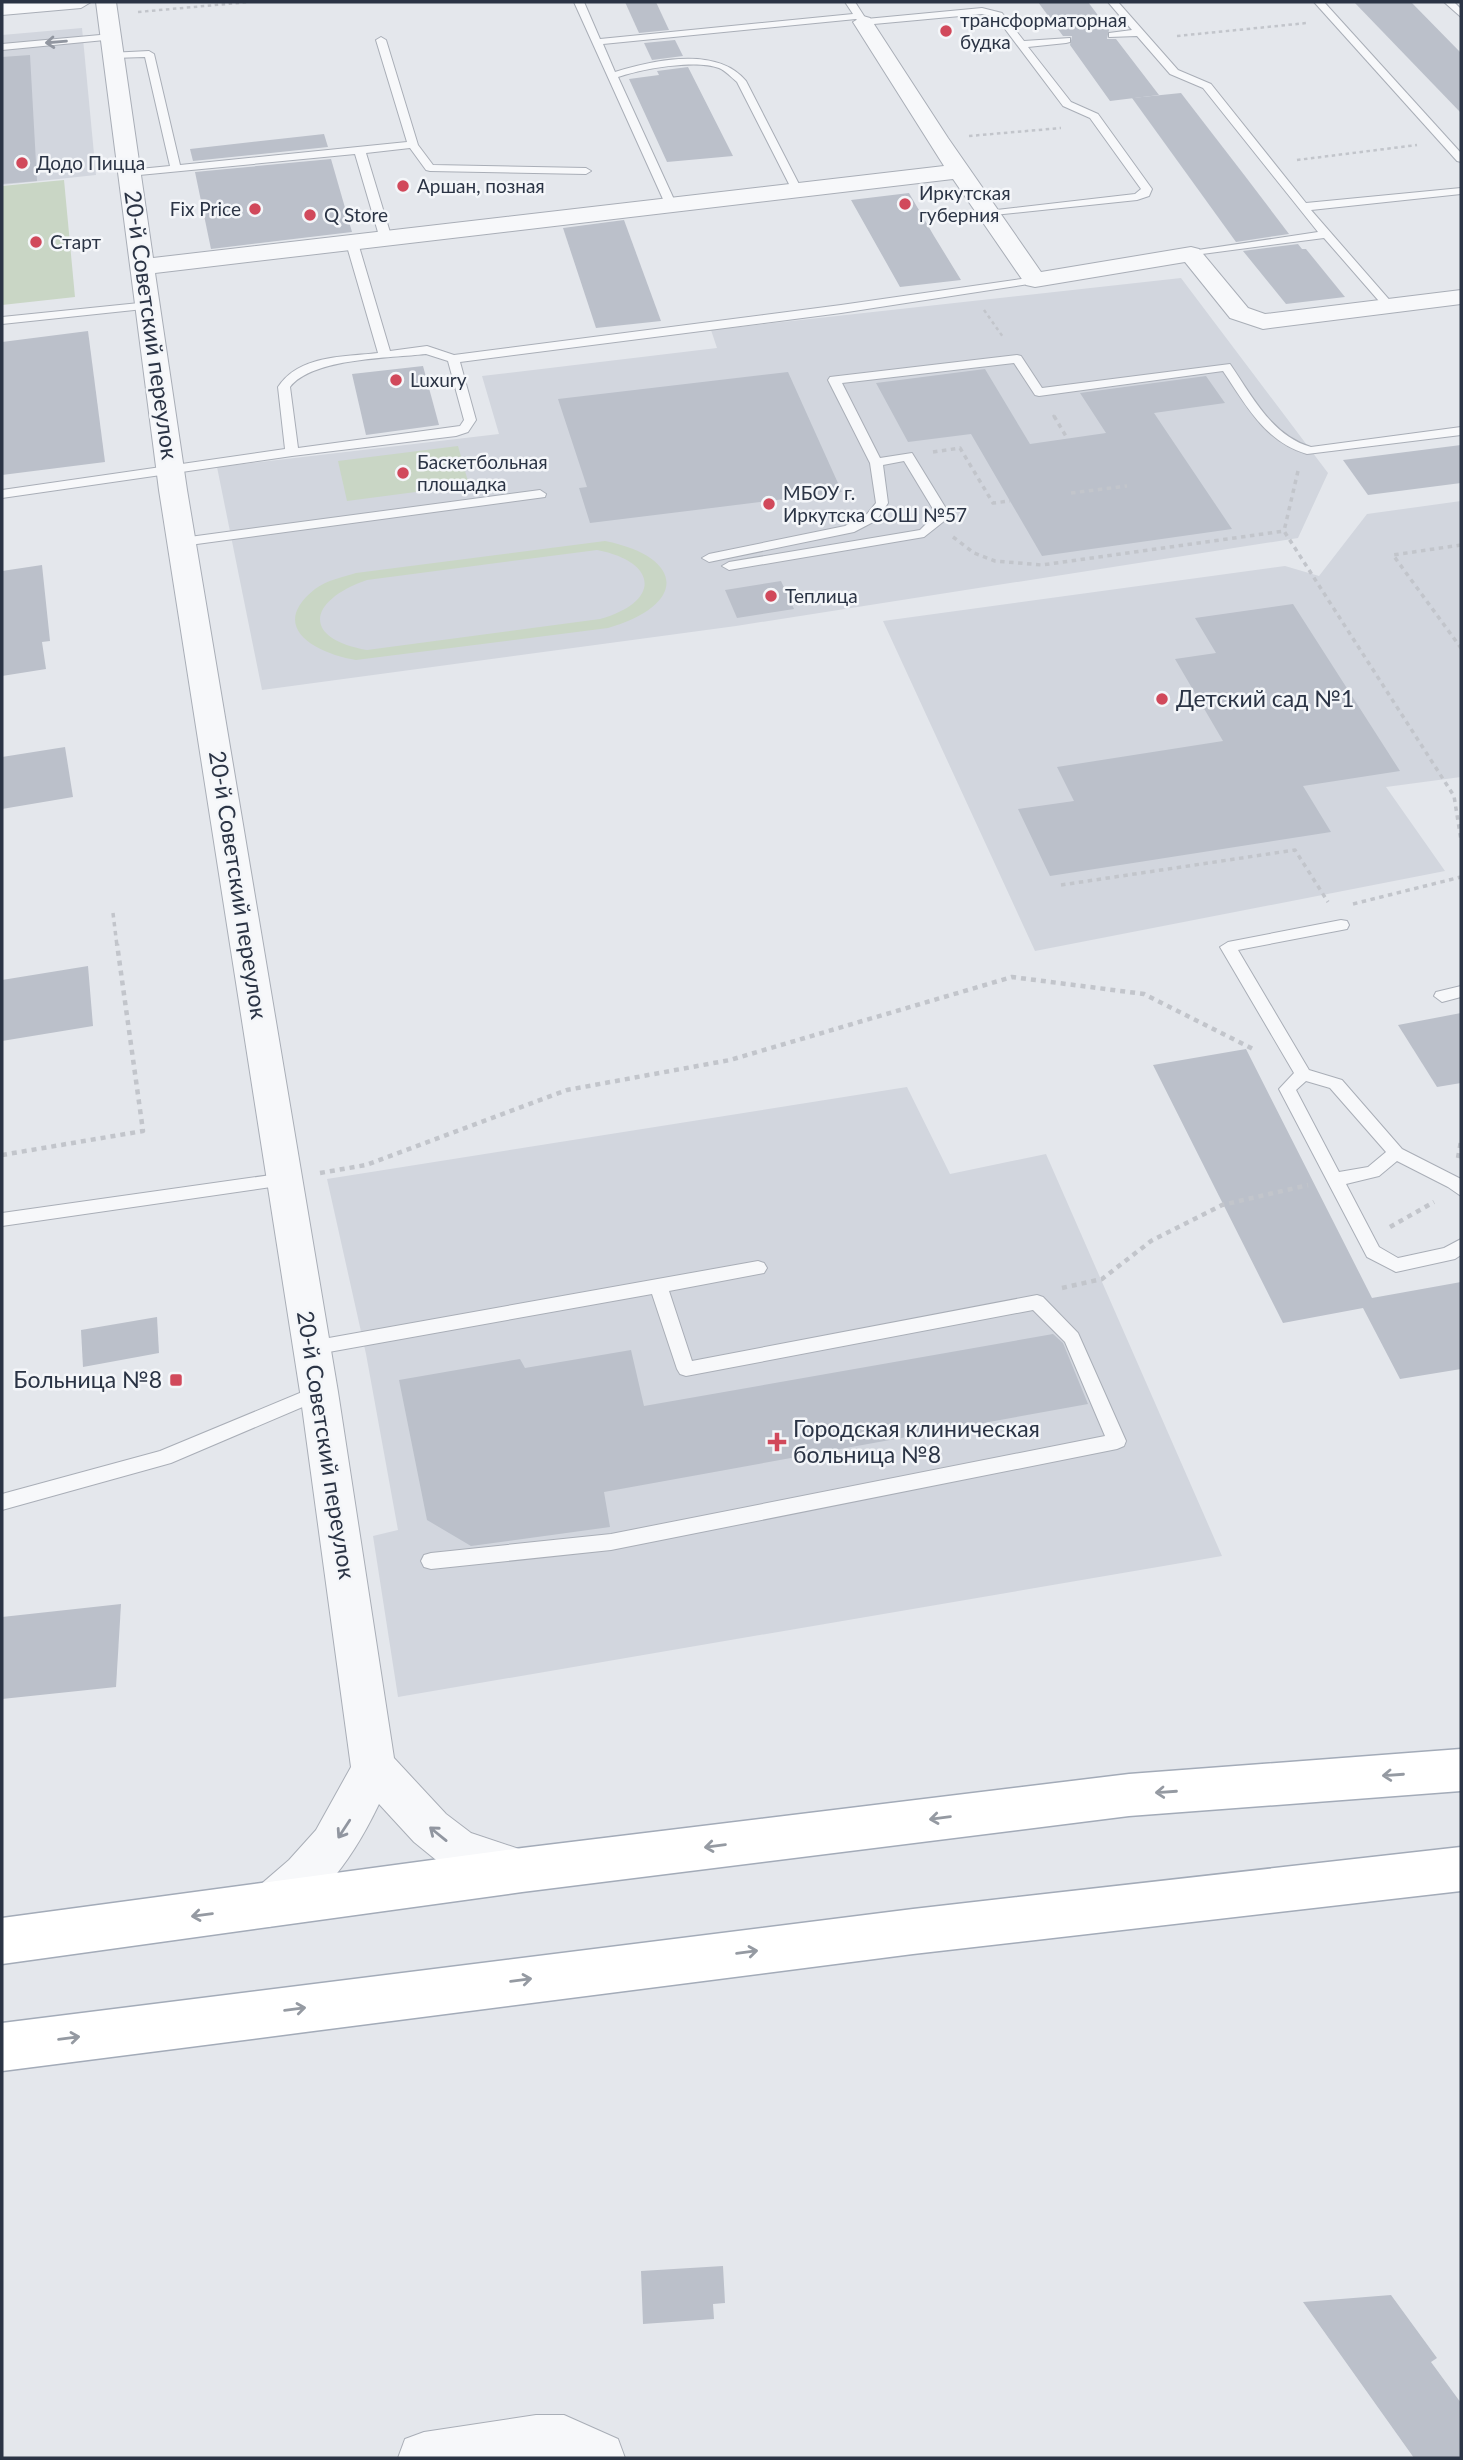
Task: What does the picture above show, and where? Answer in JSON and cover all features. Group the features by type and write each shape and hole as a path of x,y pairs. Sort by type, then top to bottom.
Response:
{"main road":[{"path":"2,1941 522,1870 1129,1795 1461,1770"},
{"path":"2,2047 545,1976 1164,1901 1461,1869"}],"street":[{"path":"2,9 81,2"},
{"path":"861,19 937,139 1035,280 1191,254 1239,313 1249,320 1263,322 1461,297"},
{"name":"20-й Советский переулок","path":"110,27 172,470 319,1392 373,1768"},
{"path":"142,267 961,171"},
{"path":"269,1906 327,1855 351,1820 373,1768 430,1828 457,1849 522,1870"},
{"path":"424,2458 536,2441 564,2441 598,2458"}],"lane":[{"path":"579,2 671,206"},
{"path":"850,2 861,19"},
{"path":"1113,2 1174,72 1207,86 1303,207 1389,306"},
{"path":"1319,2 1461,159"},
{"path":"1449,2 1461,14"},
{"path":"597,42 861,19 993,12 1024,44 1067,104 1094,116 1147,189 1145,194 988,214"},
{"path":"2,47 110,27 149,54 176,169"},
{"path":"1113,35 1141,36"},
{"path":"381,40 413,145 430,168 586,171"},
{"path":"1024,44 1066,40"},
{"path":"612,76 633,70 710,63 731,70 741,81 797,190"},
{"path":"130,173 413,145"},
{"path":"360,151 386,239"},
{"path":"1303,207 1461,191"},
{"path":"1191,254 1326,234"},
{"path":"352,243 385,356"},
{"path":"292,452 284,387 289,379 301,370 318,364 427,350 453,359 841,309 1035,280"},
{"path":"2,321 149,306"},
{"path":"2,494 292,452 452,433 464,429 470,421 453,359"},
{"path":"709,558 849,529 872,517 883,503 876,463 834,380 1017,359 1039,392 1226,367 1279,439 1294,448 1311,451 1461,431"},
{"path":"726,566 924,533 943,515 908,456 876,463"},
{"path":"183,542 540,494"},
{"path":"1341,925 1228,947 1303,1074 1336,1084 1396,1153 1454,1182 1461,1190"},
{"path":"1442,996 1461,992"},
{"path":"1303,1074 1287,1089 1373,1252 1396,1265 1449,1254 1461,1246"},
{"path":"1336,1179 1373,1172 1396,1153"},
{"path":"2,1220 285,1178"},
{"path":"312,1349 758,1268"},
{"path":"431,1561 611,1542 1117,1441 1072,1338 1037,1302 686,1369 659,1288"},
{"path":"2,1502 164,1458 319,1392"}],"path":[{"path":"110,27 249,2"},
{"path":"1141,36 1336,20"},
{"path":"937,139 1101,125"},
{"path":"1268,163 1446,142"},
{"path":"979,302 997,328"},
{"path":"1279,439 1300,465 1284,531 1454,796 1461,840"},
{"path":"908,456 960,448 993,503 1010,501"},
{"path":"1071,493 1127,486"},
{"path":"943,515 951,535 974,555 1003,565 1042,565 1284,531"},
{"path":"1461,545 1393,555 1461,648"},
{"path":"1061,886 1295,850 1333,909"},
{"path":"1345,906 1461,877"},
{"path":"2,1155 143,1131 113,913"},
{"path":"285,1178 366,1165 567,1090 730,1060 1012,977 1144,993 1303,1074"},
{"path":"1037,1302 1053,1290 1102,1279 1151,1241 1222,1205 1336,1179"}],"shaded area":[{"path":"82,28 96,175 2,185 2,35"},
{"name":"МБОУ г. Иркутска СОШ №57","path":"1181,278 1328,473 1298,538 736,626 262,690 217,467 499,434 482,376 717,348 711,330"},
{"name":"Детский сад №1","path":"1461,501 1461,777 1386,787 1445,871 1035,951 883,621 1285,566 1319,576 1367,514"},
{"name":"Городская клиническая больница №8","path":"907,1087 950,1174 1046,1154 1222,1556 398,1697 373,1536 398,1530 366,1354 327,1179"}],"green space":[{"name":"Старт","path":"64,180 75,297 2,305 2,186"},
{"name":"Баскетбольная площадка","path":"458,446 469,485 347,501 338,461"},
{"path":"605,541 631,548 650,558 662,569 666,582 663,595 653,607 608,628 356,660 341,657 313,645 296,627 295,616 301,603 315,589 356,573","holes":["597,550 632,563 645,583 642,593 634,603 620,612 600,619 367,650 345,644 331,637 322,628 320,618 333,598 367,580"]}],"building":[{"path":"625,2 656,2 669,30 639,33"},
{"path":"1038,2 1088,2 1109,30 1107,39 1116,39 1159,95 1110,101 1070,45 1072,36 1063,36"},
{"path":"1354,2 1411,2 1461,53 1461,113"},
{"path":"675,40 683,56 652,60 644,43"},
{"path":"30,55 37,181 2,184 2,57"},
{"path":"688,67 733,156 667,162 629,79 659,75 657,71"},
{"path":"1181,93 1289,234 1236,242 1132,98"},
{"path":"324,134 328,147 193,161 190,149"},
{"path":"331,159 352,232 211,249 195,172"},
{"path":"909,193 961,280 900,287 851,200"},
{"path":"624,220 661,321 596,328 563,228"},
{"path":"1298,244 1302,249 1306,249 1345,297 1286,304 1243,251"},
{"path":"88,331 105,462 2,475 2,342"},
{"path":"423,366 439,425 366,435 352,374"},
{"path":"985,369 1030,444 1106,433 1080,393 1206,376 1225,403 1154,413 1232,529 1042,556 971,434 908,442 876,383"},
{"path":"788,372 842,492 590,523 579,488 587,487 558,399"},
{"path":"1461,445 1461,483 1368,495 1343,460"},
{"path":"42,565 50,641 42,642 46,669 2,676 2,571"},
{"path":"781,581 794,609 737,618 725,590"},
{"path":"1293,604 1400,771 1303,786 1331,832 1050,876 1018,809 1074,801 1057,767 1223,741 1175,659 1216,653 1195,618"},
{"path":"65,747 73,797 2,809 2,757"},
{"path":"88,966 93,1026 2,1041 2,980"},
{"path":"1461,1013 1461,1083 1437,1087 1398,1025"},
{"path":"1246,1049 1372,1298 1461,1282 1461,1369 1400,1379 1363,1308 1283,1323 1153,1065"},
{"path":"157,1317 159,1353 83,1367 81,1330"},
{"path":"1053,1334 1063,1343 1088,1404 604,1492 610,1527 471,1546 427,1520 399,1380 520,1359 525,1368 631,1350 644,1406"},
{"path":"121,1604 116,1687 2,1699 2,1617"},
{"path":"723,2266 725,2303 713,2304 714,2319 643,2324 641,2271"},
{"path":"1391,2295 1437,2358 1431,2362 1461,2403 1461,2458 1414,2458 1303,2302"}],"place":[{"name":"трансформаторная будка","path":"946,31"},
{"name":"Додо Пицца","path":"22,163"},
{"name":"Аршан, позная","path":"403,186"},
{"name":"Иркутская губерния","path":"905,204"},
{"name":"Fix Price","path":"255,209"},
{"name":"Q Store","path":"310,215"},
{"name":"Старт","path":"36,242"},
{"name":"Luxury","path":"396,380"},
{"name":"Баскетбольная площадка","path":"403,473"},
{"name":"МБОУ г. Иркутска СОШ №57","path":"769,504"},
{"name":"Теплица","path":"771,596"},
{"name":"Детский сад №1","path":"1162,699"},
{"name":"Больница №8","path":"176,1380"},
{"name":"Городская клиническая больница №8","path":"777,1442"}]}
